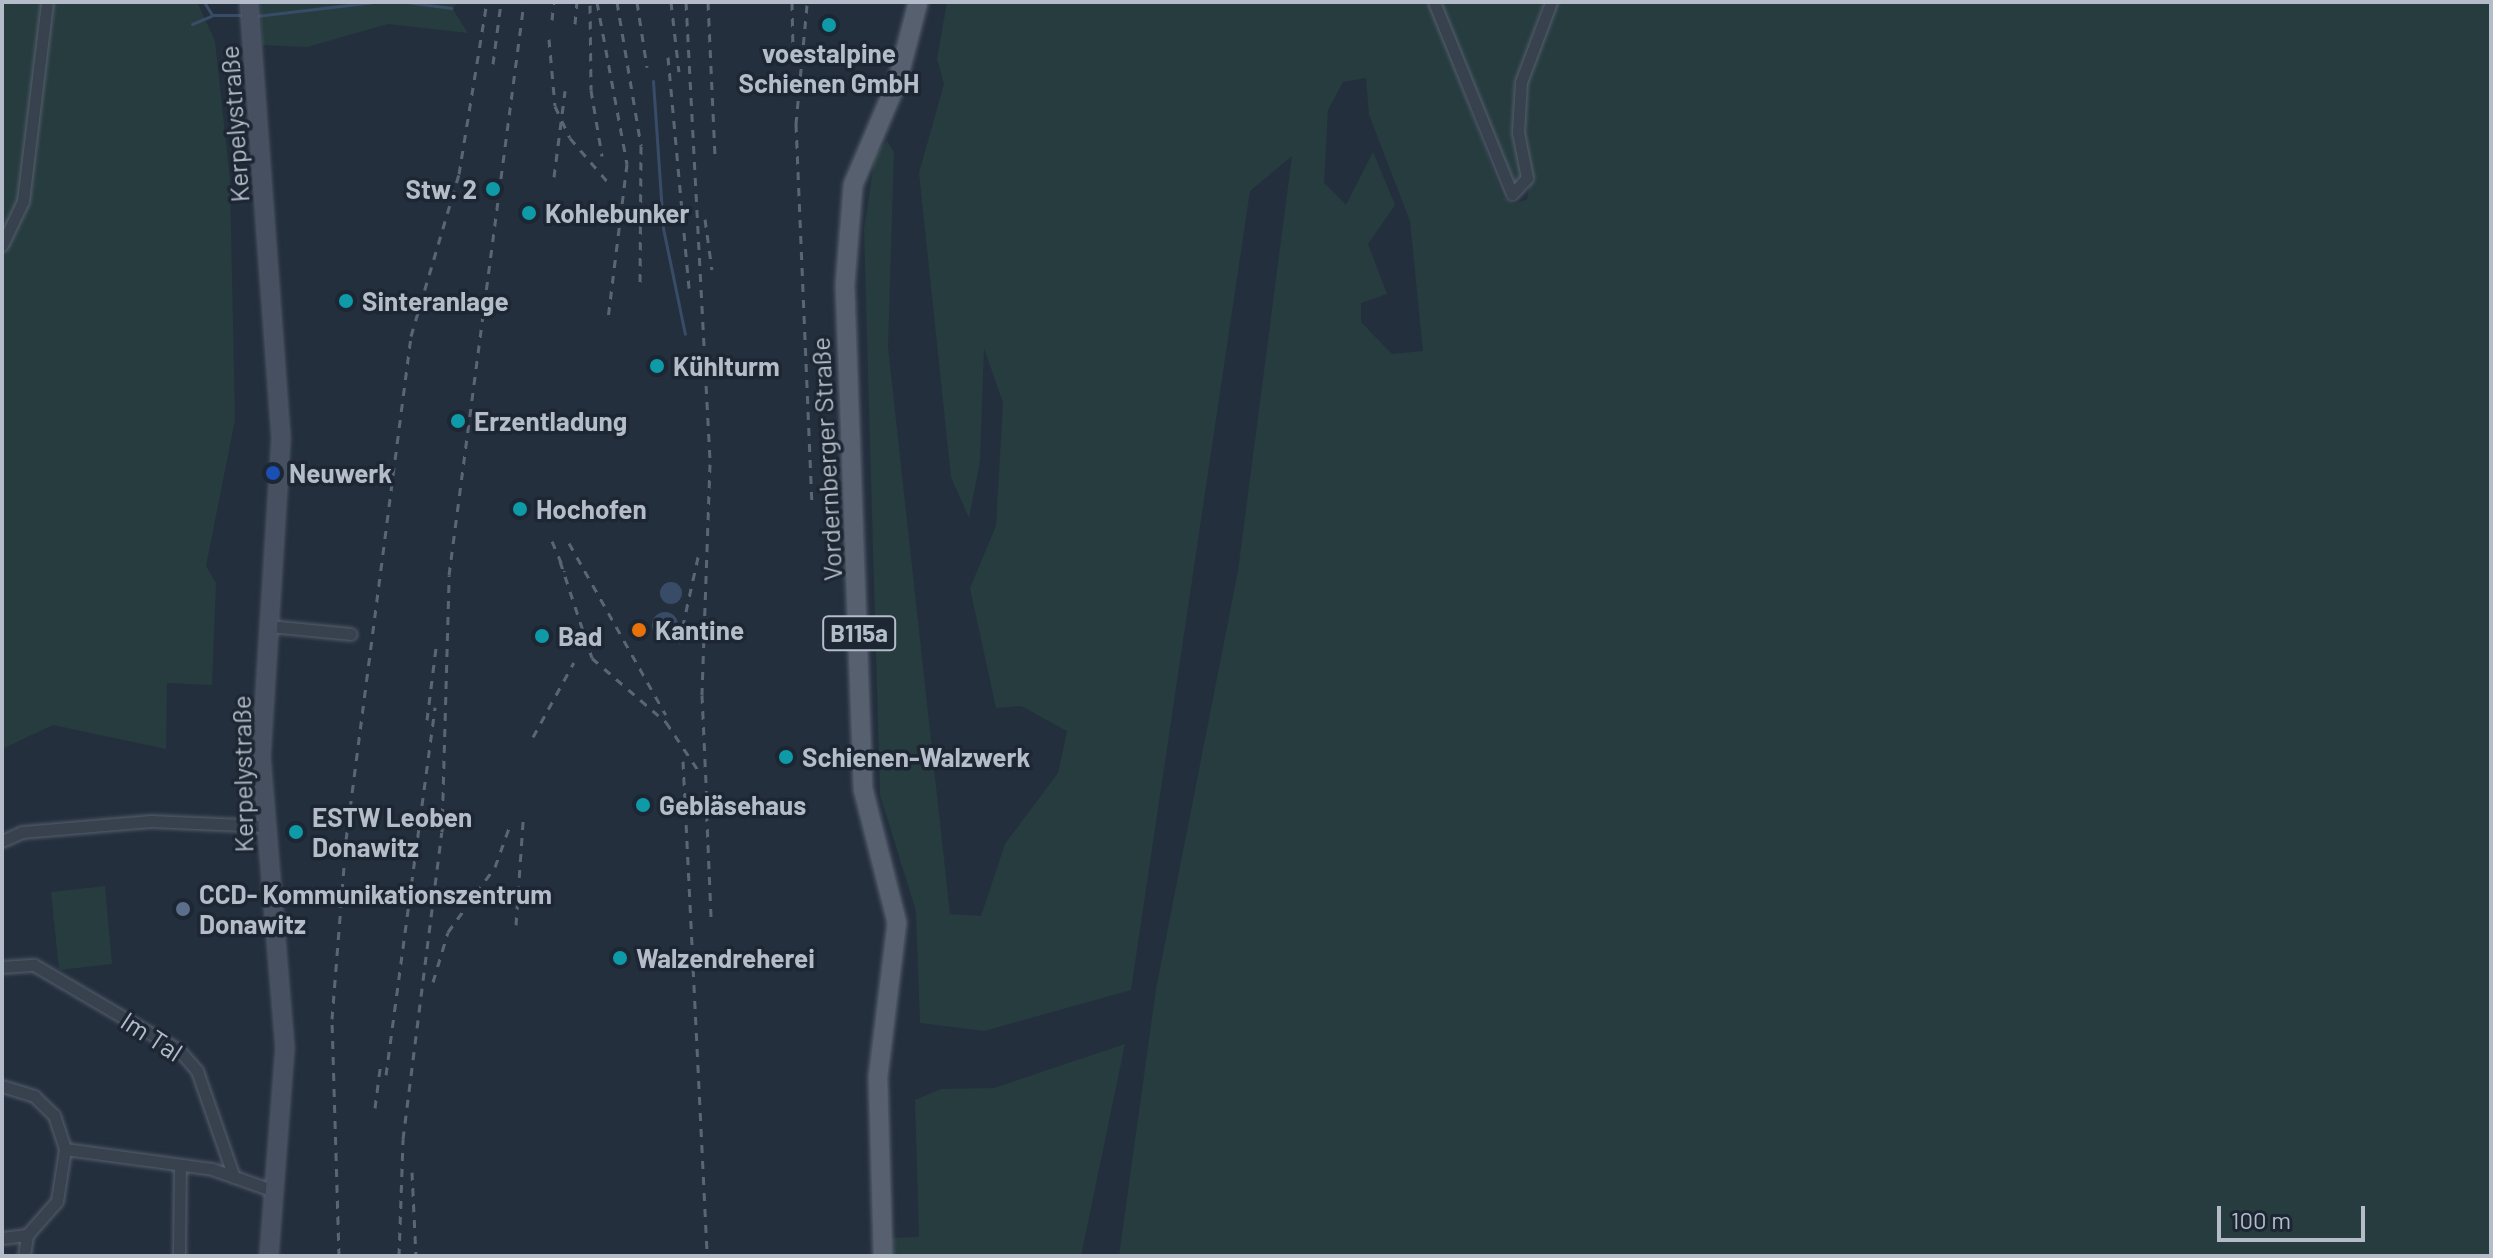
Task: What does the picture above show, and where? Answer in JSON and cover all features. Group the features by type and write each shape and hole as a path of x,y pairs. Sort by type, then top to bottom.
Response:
{"main road":[{"name":"Vordernberger Straße","path":"883,1256 878,1077 897,923 863,789 846,269 855,176 898,79 918,2"},
{"name":"Kerpelystraße","path":"250,3 281,439 261,757 285,1047 269,1256"}],"street":[{"path":"2,245 23,201 47,2"},
{"path":"1434,2 1512,194 1527,178 1518,132 1521,82 1551,2"},
{"path":"270,626 351,634"},
{"path":"2,841 22,832 151,821 265,826"},
{"name":"Im Tal","path":"2,967 34,965 179,1050 197,1071 234,1177"},
{"path":"2,1086 34,1096 54,1115 65,1149 57,1201 27,1235 24,1256"},
{"path":"65,1149 180,1165 234,1177 274,1191"},
{"path":"179,1256 180,1165"},
{"path":"2,1238 27,1235"}],"green space":[{"path":"2,2 197,2 215,41 230,180 235,420 206,566 216,583 212,685 167,683 166,749 53,725 2,749"},
{"path":"260,2 459,2 452,8 468,33 388,24 307,47 262,45"},
{"path":"947,2 1430,2 1503,197 1514,204 1527,199 1530,183 1521,99 1557,2 2491,2 2491,1256 1119,1256 1156,989 1238,571 1292,156 1250,191 1131,990 984,1031 920,1023 916,911 880,795 864,230 875,155 887,141 894,152 888,347 950,914 981,916 1005,844 1058,773 1067,731 1021,706 996,708 970,588 996,526 1003,403 984,348 980,461 969,518 951,477 919,173 944,84 937,59","holes":["1366,78 1369,115 1410,221 1423,351 1392,354 1361,322 1361,303 1387,294 1368,244 1395,205 1373,152 1346,205 1324,183 1328,110 1343,82"]},
{"path":"1436,2 1543,2 1515,91 1523,174 1514,186"},
{"path":"105,886 112,964 59,970 51,892"},
{"path":"1125,1044 1081,1256 890,1256 889,1238 919,1237 915,1100 941,1089 994,1088"}],"water":[{"path":"671,582 679,585 682,593 679,601 671,604 663,601 660,593 663,585"},
{"path":"665,612 674,616 678,625 674,634 665,638 656,634 652,625 656,616"}],"waterway":[{"path":"204,2 212,15 245,15"},
{"path":"256,16 374,2"},
{"path":"406,2 452,8"},
{"path":"192,24 211,16"},
{"path":"653,81 663,228 685,334"}],"railway":[{"path":"339,1256 332,1019 346,840 411,336 459,174 487,2"},
{"path":"493,64 501,2"},
{"path":"399,1256 403,1139 442,832 449,575 524,2"},
{"path":"552,20 554,2"},
{"path":"575,24 577,2"},
{"path":"597,2 627,164 608,319"},
{"path":"617,2 641,146 640,283"},
{"path":"637,2 647,67"},
{"path":"671,2 679,72"},
{"path":"686,2 710,464 702,695 707,806"},
{"path":"708,2 715,157"},
{"path":"792,2 793,50"},
{"path":"590,5 591,90 602,156"},
{"path":"807,5 796,124 812,504"},
{"path":"549,39 555,106 570,138 607,181"},
{"path":"668,57 689,288"},
{"path":"554,177 565,91"},
{"path":"705,219 712,270"},
{"path":"552,541 565,571"},
{"path":"569,543 666,715"},
{"path":"679,643 699,553"},
{"path":"560,561 592,658 666,722 698,770"},
{"path":"427,720 436,648"},
{"path":"533,737 574,662"},
{"path":"386,1075 435,707"},
{"path":"683,761 707,1256"},
{"path":"706,797 711,917"},
{"path":"516,925 523,821"},
{"path":"433,982 448,932 495,867 509,828"},
{"path":"375,1108 381,1061"},
{"path":"412,1172 416,1256"}],"place":[{"name":"voestalpine Schienen GmbH","path":"829,25"},
{"name":"Stw. 2","path":"493,189"},
{"name":"Kohlebunker","path":"529,213"},
{"name":"Sinteranlage","path":"346,301"},
{"name":"Kühlturm","path":"657,366"},
{"name":"Erzentladung","path":"458,421"},
{"name":"Neuwerk","path":"273,473"},
{"name":"Hochofen","path":"520,509"},
{"name":"Kantine","path":"639,630"},
{"name":"Bad","path":"542,636"},
{"name":"Schienen-Walzwerk","path":"786,757"},
{"name":"Gebläsehaus","path":"643,805"},
{"name":"ESTW Leoben Donawitz","path":"296,832"},
{"name":"CCD- Kommunikationszentrum Donawitz","path":"183,909"},
{"name":"Walzendreherei","path":"620,958"}]}
